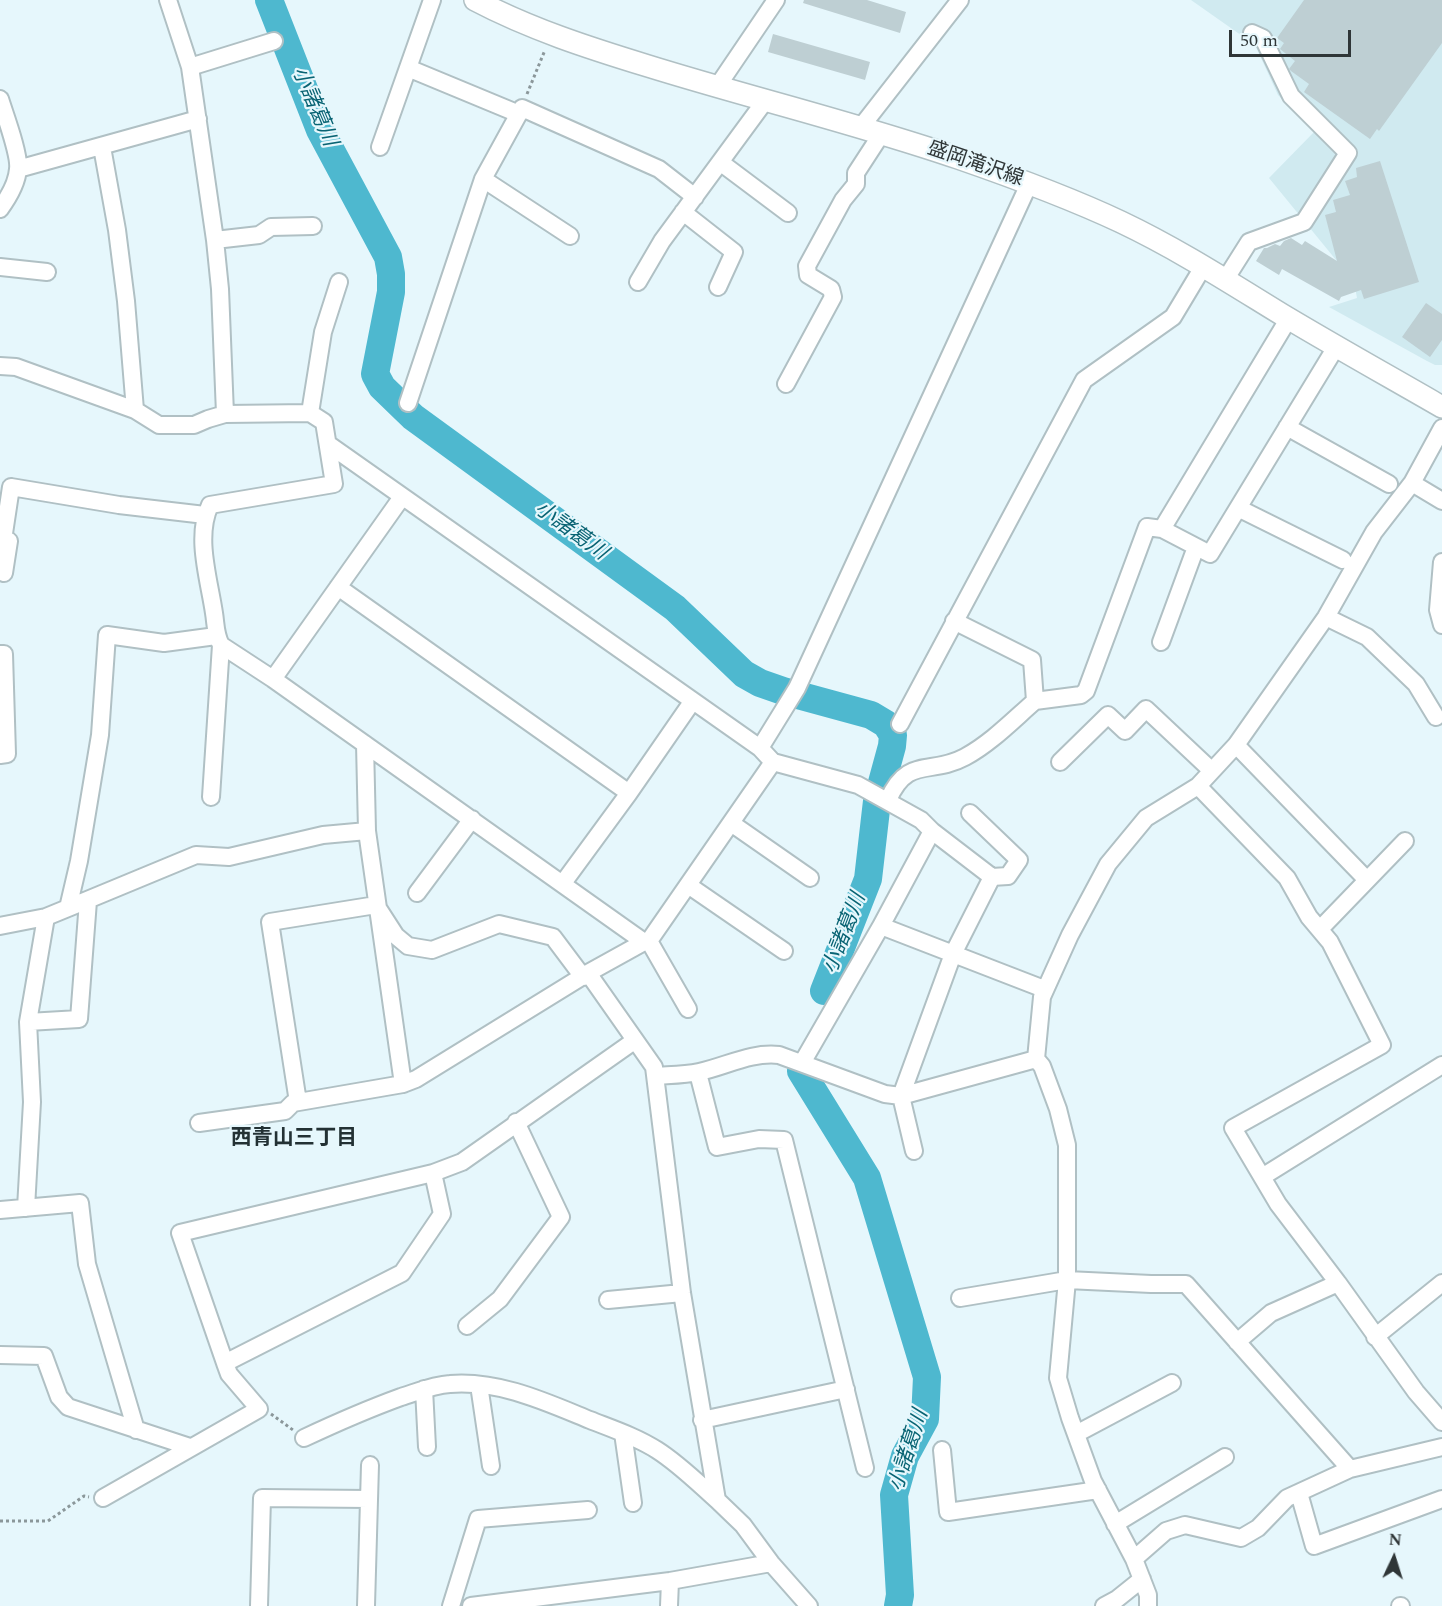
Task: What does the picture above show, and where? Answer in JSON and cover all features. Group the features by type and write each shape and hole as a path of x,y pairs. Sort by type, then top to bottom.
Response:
{"main road":[{"name":"盛岡滝沢線","path":"475,0 552,34 717,87 861,127 1029,184 1121,222 1203,267 1336,347 1442,407"}],"street":[{"path":"168,0 190,67 215,240 220,289 225,414"},
{"path":"380,147 432,0"},
{"path":"717,87 776,0"},
{"path":"861,127 960,0"},
{"path":"1225,280 1250,242 1304,222 1348,153 1291,96 1263,38 1252,33"},
{"path":"190,67 274,41"},
{"path":"408,68 520,111 659,169 694,197"},
{"path":"0,99 18,169 5,191 0,209"},
{"path":"638,282 662,241 765,101"},
{"path":"408,403 483,180 520,111"},
{"path":"18,169 198,119"},
{"path":"786,384 833,297 831,289 808,275 807,266 843,200 856,184 856,173 882,134"},
{"path":"102,147 117,230 126,301 135,410"},
{"path":"720,162 788,213"},
{"path":"483,180 570,236"},
{"path":"760,748 793,695 1029,184"},
{"path":"683,212 734,252 718,287"},
{"path":"215,240 259,235 271,226 312,226"},
{"path":"0,267 47,272"},
{"path":"900,724 1084,381 1173,317 1203,267"},
{"path":"310,413 323,332 339,282"},
{"path":"1162,529 1290,318"},
{"path":"883,798 907,773 920,768 950,764 984,745 1035,701 1081,695 1086,691 1147,526 1162,529 1210,554 1336,347"},
{"path":"0,366 16,367 135,410 159,424 194,425 208,418 225,414 310,413 324,422 334,484 210,505 205,515 204,555 218,641 211,796"},
{"path":"1287,427 1389,484"},
{"path":"1148,1606 1148,1595 1134,1559 1098,1490 1076,1434 1058,1378 1067,1280 1067,1145 1058,1109 1042,1066 1036,1059 1042,997 1070,935 1108,864 1146,818 1198,786 1236,745 1326,616 1374,532 1412,483 1442,428"},
{"path":"328,444 760,748 773,762 858,785 921,820 992,877 1008,876 1019,860 970,813"},
{"path":"1412,483 1442,501"},
{"path":"4,573 9,541 3,540 11,487 119,505 205,515"},
{"path":"273,679 402,497"},
{"path":"1238,508 1343,560"},
{"path":"1161,642 1196,547"},
{"path":"1442,562 1438,610 1442,625"},
{"path":"338,587 629,793"},
{"path":"1326,616 1367,637 1416,684 1436,717"},
{"path":"954,621 1032,660 1035,701"},
{"path":"68,908 79,861 100,735 107,635 164,643 218,641 646,941 688,1009"},
{"path":"0,654 4,654 7,754 0,755"},
{"path":"563,883 692,702"},
{"path":"1060,762 1108,715 1125,731 1146,710 1212,771"},
{"path":"365,744 367,831 403,1084"},
{"path":"1236,745 1367,880"},
{"path":"199,1123 285,1111 297,1102 403,1084 416,1079 585,975 646,941 688,885 773,762"},
{"path":"1198,786 1287,878 1308,917 1330,942 1383,1045 1233,1128 1278,1204 1338,1282 1416,1392 1442,1422"},
{"path":"417,893 472,819"},
{"path":"731,823 810,878"},
{"path":"0,926 46,917 196,855 230,857 323,835 367,831"},
{"path":"802,1064 932,831"},
{"path":"1320,929 1405,841"},
{"path":"914,1151 901,1096 953,954 992,877"},
{"path":"688,885 784,951"},
{"path":"28,1022 79,1019 88,901"},
{"path":"376,905 396,936 408,946 432,950 499,924 553,937 585,975 654,1067 682,1293 717,1500"},
{"path":"297,1102 270,922 376,905"},
{"path":"26,1208 32,1102 28,1022 46,917"},
{"path":"880,926 1044,989"},
{"path":"103,1498 259,1409 229,1374 180,1233 433,1173 462,1162 634,1041"},
{"path":"656,1076 698,1073 747,1057 764,1054 779,1055 885,1094 901,1096 1036,1059"},
{"path":"1262,1177 1442,1065"},
{"path":"698,1073 717,1147 759,1139 784,1140 865,1468"},
{"path":"467,1326 500,1299 561,1217 516,1122"},
{"path":"225,1363 402,1274 442,1214 433,1173"},
{"path":"0,1210 80,1203 87,1264 136,1430"},
{"path":"960,1298 1067,1280 1186,1284 1350,1469"},
{"path":"1237,1342 1271,1314 1338,1282"},
{"path":"1375,1337 1442,1283"},
{"path":"608,1300 682,1293"},
{"path":"0,1355 44,1356 59,1397 68,1407 190,1447"},
{"path":"1076,1434 1172,1383"},
{"path":"304,1438 365,1410 424,1389 449,1384 505,1389 542,1400 623,1433 656,1450 685,1471 743,1525 771,1563 809,1606"},
{"path":"479,1385 491,1466"},
{"path":"424,1389 426,1447"},
{"path":"702,1420 846,1389"},
{"path":"623,1433 633,1503"},
{"path":"1134,1559 1166,1531 1185,1525 1241,1538 1258,1528 1287,1498 1350,1469 1442,1447"},
{"path":"942,1450 948,1512 1098,1490"},
{"path":"1115,1524 1225,1457"},
{"path":"366,1606 370,1465"},
{"path":"1299,1493 1314,1546 1442,1499"},
{"path":"259,1606 262,1498 369,1499"},
{"path":"451,1606 478,1520 588,1510"},
{"path":"471,1606 515,1603 670,1581 771,1563"},
{"path":"1104,1606 1118,1599 1142,1580"},
{"path":"669,1606 670,1581"}],"path":[{"path":"520,111 552,34"},
{"path":"259,1409 267,1411 304,1438"},
{"path":"0,1521 48,1521 84,1496 103,1498"}],"shaded area":[{"path":"1191,0 1442,0 1442,365 1435,365 1427,361 1329,307 1357,298 1354,282 1269,178 1314,132 1278,95 1255,45"}],"building":[{"path":"804,0 867,0 906,12 900,33 803,3"},
{"path":"1304,0 1442,0 1442,43 1379,131 1377,129 1370,139 1304,92 1309,84 1289,69 1295,61 1280,49 1284,43 1277,38"},
{"path":"773,34 870,62 865,80 768,52"},
{"path":"1380,161 1419,282 1364,299 1361,290 1341,297 1339,301 1282,269 1279,275 1256,261 1264,248 1275,244 1280,246 1291,238 1302,245 1305,241 1337,261 1325,215 1336,212 1333,200 1350,195 1345,181 1357,177 1356,168"},
{"path":"1426,303 1442,314 1442,340 1430,357 1402,337"}],"waterway":[{"name":"小諸葛川","path":"269,0 320,130 388,257 391,292 375,374 382,387 413,417 675,608 744,674 760,683 783,691 871,715 886,724 893,735 877,801 868,879 824,991"},
{"name":"小諸葛川","path":"801,1071 867,1178 927,1377 925,1419 905,1456 894,1495 900,1595 898,1606"}],"district":[{"name":"西青山三丁目","path":"294,1140"}]}
